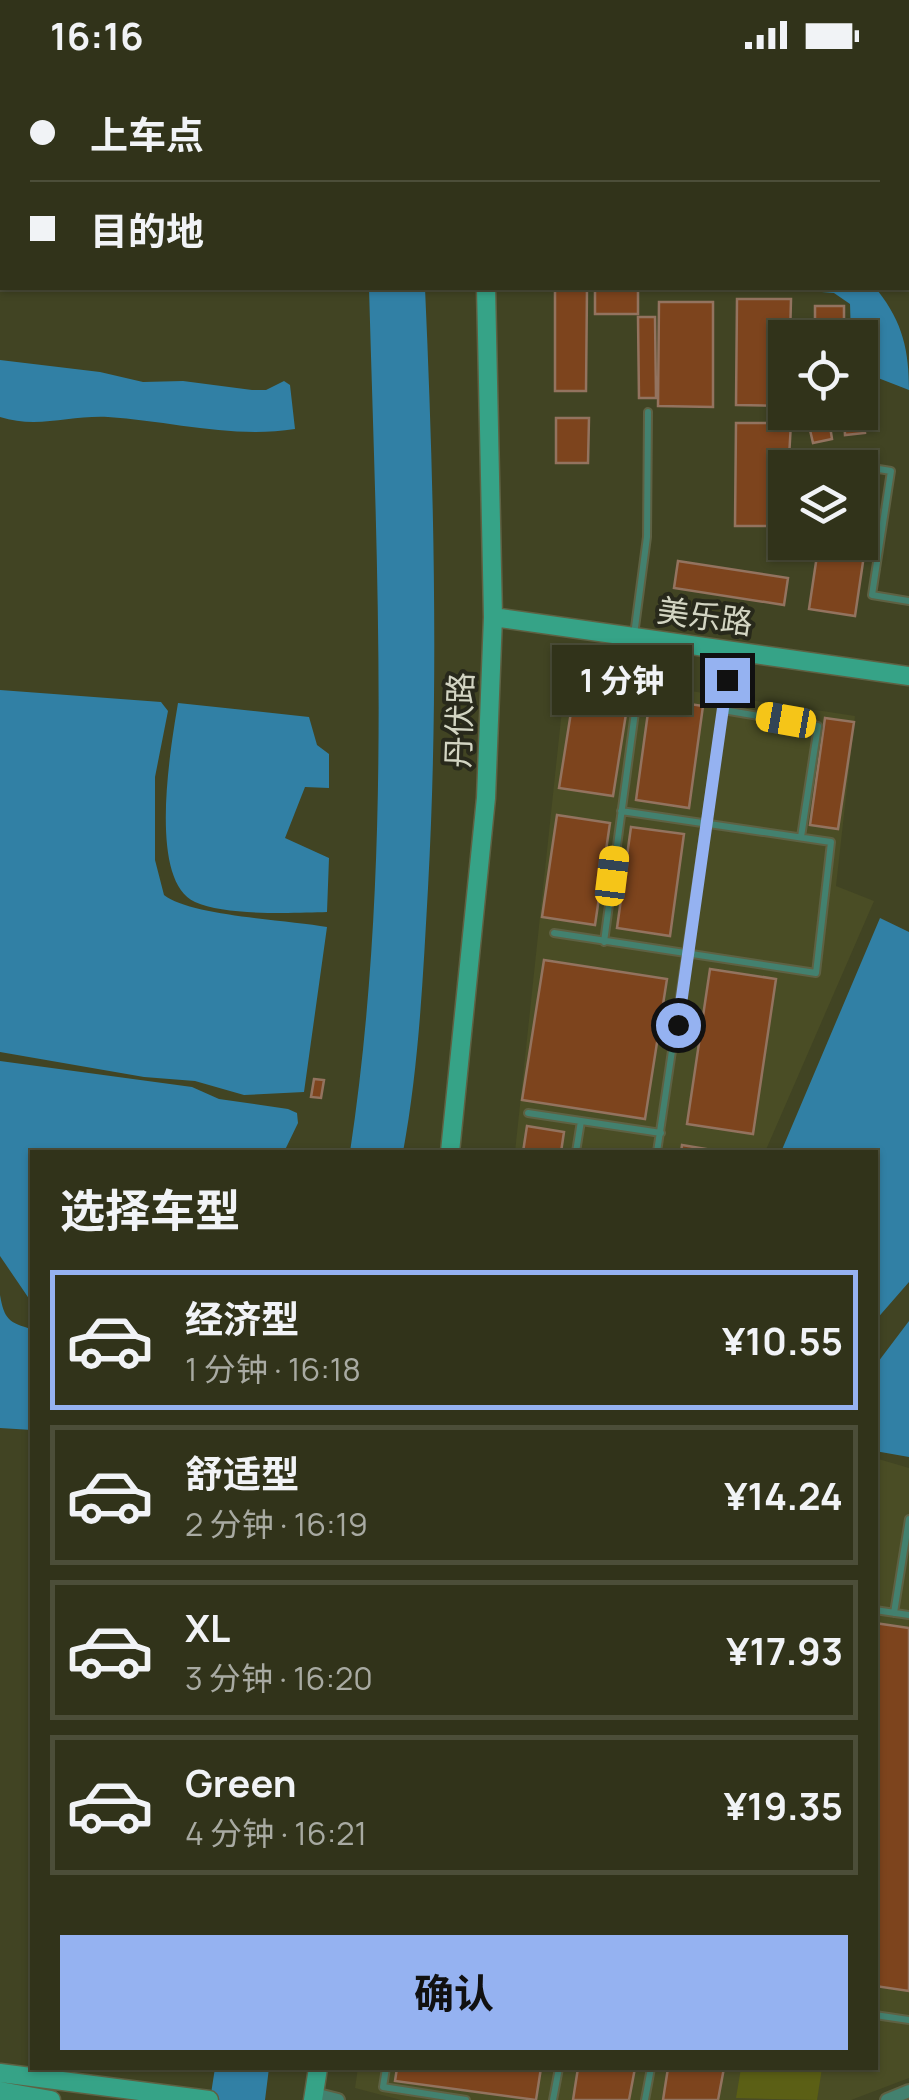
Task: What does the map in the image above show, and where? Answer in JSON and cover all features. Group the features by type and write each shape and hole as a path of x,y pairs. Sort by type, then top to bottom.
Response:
{"main road":[{"name":"丹伏路","path":"450,1150 486,798 493,617 486,290"},
{"name":"美乐路","path":"493,617 909,676"},
{"path":"314,2097 318,2070"},
{"path":"4,2082 209,2100"},
{"path":"4,2082 51,2100"}],"street":[{"path":"887,2100 909,2092"},
{"path":"314,2097 338,2100"}],"lane":[{"path":"634,637 648,537 648,412"},
{"path":"878,469 891,471 878,556"},
{"path":"877,560 872,595 909,600"},
{"path":"658,1150 731,650"},
{"path":"723,710 818,726 801,837"},
{"path":"604,942 636,712"},
{"path":"554,933 816,973 831,842 621,811"},
{"path":"528,1112 660,1133"},
{"path":"576,1150 581,1121"},
{"path":"894,1612 909,1518"},
{"path":"878,1610 909,1615"},
{"path":"878,2015 909,2020"},
{"path":"386,2070 383,2087 466,2100"},
{"path":"554,2100 559,2070"},
{"path":"645,2100 650,2070"}],"shaded area":[{"path":"566,672 855,716 836,886 874,901 766,1150 515,1150"},
{"path":"878,1459 909,1468 909,2078 851,2100 401,2100 355,2088 358,2070 878,2070"},
{"path":"741,2070 822,2070 817,2100 736,2098"}],"water":[{"path":"369,290 425,290 434,588 433,738 420,1021 403,1150 350,1150 372,937 379,721"},
{"path":"797,290 878,291 903,338 909,390 878,378 878,320 850,320 850,304 834,293"},
{"path":"0,360 100,372 143,382 183,381 266,390 284,381 290,385 295,429 248,432 108,417 41,422 0,417"},
{"path":"0,690 161,702 168,711 155,777 155,860 164,895 217,913 327,927 304,1092 244,1095 195,1081 144,1077 0,1052"},
{"path":"178,703 309,717 317,745 329,754 329,788 305,787 285,838 329,858 327,912 224,910 195,902 180,889 171,868 166,810"},
{"path":"880,918 909,932 909,1282 878,1318 878,1150 782,1150"},
{"path":"0,1061 192,1087 219,1099 297,1113 298,1123 285,1150 30,1150 30,1300 0,1256"},
{"path":"0,1295 9,1319 30,1328 30,1430 0,1428"},
{"path":"909,1321 909,1457 878,1452 878,1362"},
{"path":"215,2070 269,2070 265,2100 210,2100"}],"building":[{"path":"555,290 587,290 586,391 555,391"},
{"path":"595,290 638,290 638,314 595,314"},
{"path":"737,299 791,299 790,320 768,320 768,406 736,405"},
{"path":"659,302 713,302 713,407 658,406"},
{"path":"815,306 844,306 844,320 815,320"},
{"path":"638,317 655,317 656,398 639,398"},
{"path":"556,418 589,418 588,463 556,463"},
{"path":"736,423 768,423 768,430 791,430 789,450 768,450 768,526 735,526"},
{"path":"810,430 831,430 832,439 813,443"},
{"path":"845,430 865,430 865,433 845,435"},
{"path":"816,560 863,560 855,616 809,609"},
{"path":"678,561 788,578 784,605 674,588"},
{"path":"575,687 629,695 613,796 559,788"},
{"path":"650,698 703,706 689,808 636,800"},
{"path":"825,718 854,722 838,829 810,825"},
{"path":"557,815 610,823 595,925 542,917"},
{"path":"631,827 684,834 670,936 617,928"},
{"path":"544,960 667,979 645,1119 522,1100"},
{"path":"710,969 776,979 753,1134 687,1124"},
{"path":"314,1079 324,1080 321,1098 311,1097"},
{"path":"527,1126 564,1132 561,1150 523,1150"},
{"path":"682,1145 712,1150 681,1150"},
{"path":"878,1623 909,1628 909,1991 878,1986"},
{"path":"397,2070 541,2070 536,2100 395,2081"},
{"path":"578,2070 635,2070 629,2100 573,2100"},
{"path":"668,2070 724,2070 718,2100 663,2100"}],"route":[{"path":"678,1025 727,680"}]}
